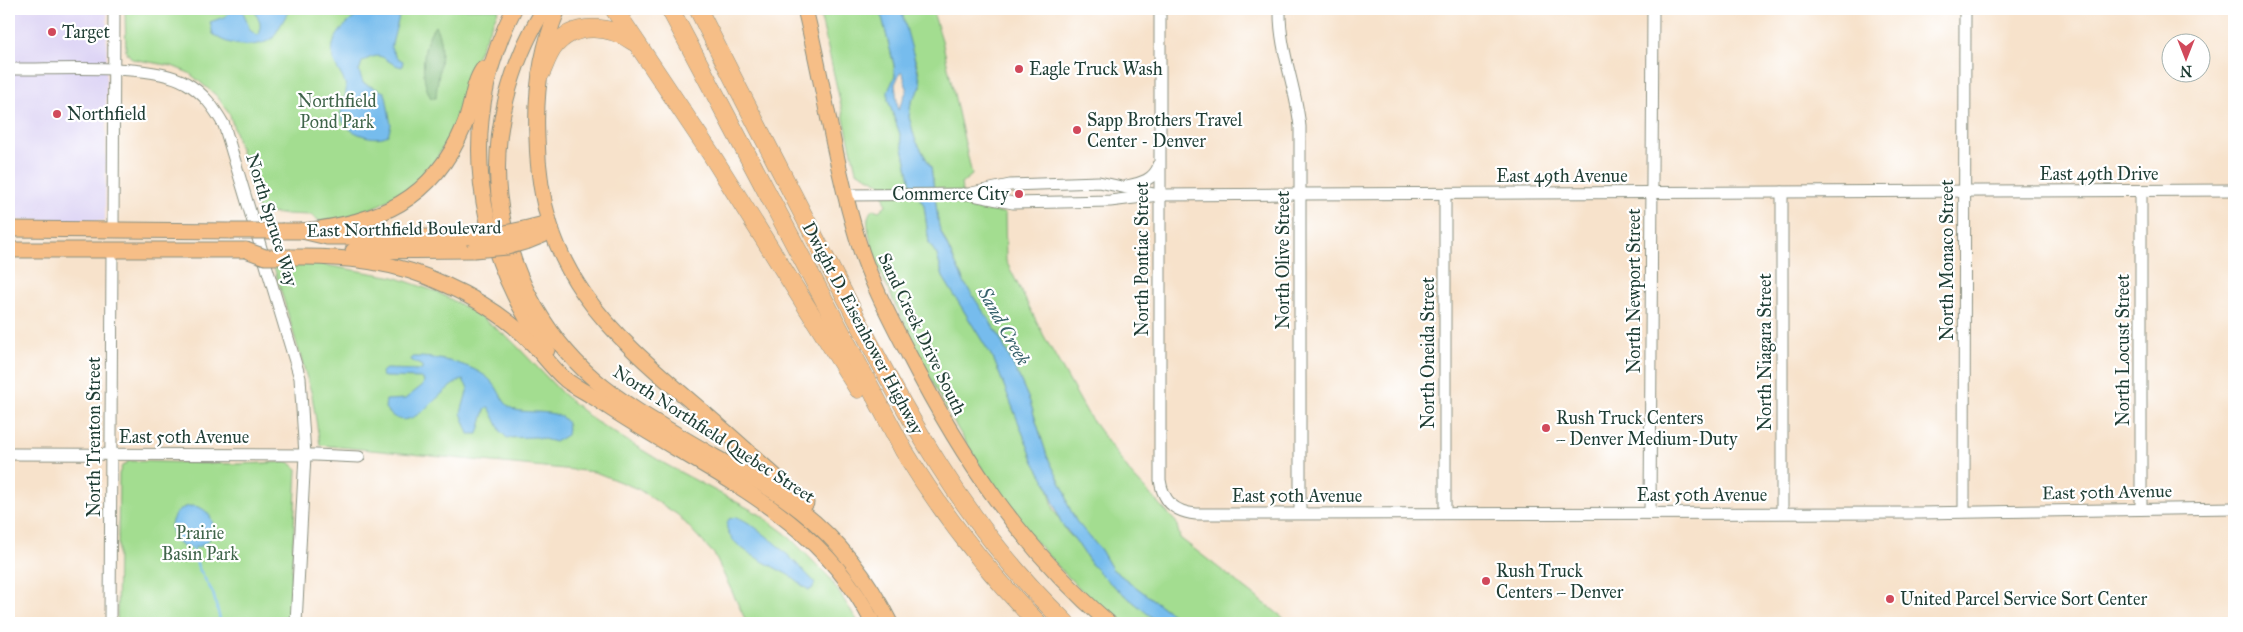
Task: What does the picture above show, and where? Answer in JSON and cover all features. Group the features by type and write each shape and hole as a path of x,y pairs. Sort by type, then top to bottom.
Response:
{"highway":[{"path":"614,9 711,154 891,444 920,477"},
{"name":"Dwight D. Eisenhower Highway","path":"670,9 844,340 920,477 975,554 1038,623"},
{"name":"Dwight D. Eisenhower Highway","path":"698,9 875,354 932,457 993,544 1066,623"},
{"path":"541,73 558,42 581,30 607,29 622,34 639,46"}],"main road":[{"name":"North Northfield Quebec Street","path":"514,9 494,51 483,108 480,142 481,183 490,236 504,274 528,321 556,360 594,397"},
{"name":"North Northfield Quebec Street","path":"544,9 524,44 513,74 503,116 498,155 498,188 505,236 519,276 537,311 568,352 610,391 753,478 803,512 844,552 881,605"},
{"path":"558,9 544,49 537,116 537,148 541,188 550,226 572,275 609,327 655,372 835,529 855,551 877,582 881,605 890,623"},
{"name":"Sand Creek Drive South","path":"805,9 846,195 858,241 880,299 930,396 963,454 993,498 1028,542 1063,580 1109,623"},
{"path":"302,231 346,225 386,212 416,194 429,182 439,171 457,142 470,110 480,72 494,51"},
{"name":"East Northfield Boulevard","path":"9,250 241,250 290,253 470,244 491,236 526,235 540,225 550,226"},
{"name":"East Northfield Boulevard","path":"9,229 302,231 327,237 470,244"},
{"path":"290,253 374,262 412,271 446,285 504,319 532,343 566,380 641,429 759,499 792,522 837,567 859,597 873,623"}],"street":[{"path":"113,229 114,9"},
{"name":"North Pontiac Street","path":"1160,9 1160,480 1165,498 1171,505"},
{"name":"North Olive Street","path":"1280,9 1281,40 1298,113 1300,194 1300,513"},
{"name":"North Newport Street","path":"1650,513 1653,9"},
{"name":"North Monaco Street","path":"1964,9 1964,511"},
{"name":"North Spruce Way","path":"9,69 114,70 165,74 186,82 204,95 224,125 300,378 305,455 296,623"},
{"path":"1126,187 1149,180 1156,174 1160,164"},
{"name":"East 49th Avenue","path":"968,194 1010,185 1099,182 1160,195"},
{"name":"East 49th Drive","path":"1965,191 2234,190"},
{"name":"East 49th Avenue","path":"846,195 968,194 1013,203 1110,201 1160,195 1965,191"},
{"name":"North Locust Street","path":"2140,509 2141,191"},
{"name":"North Niagara Street","path":"1782,192 1782,512"},
{"name":"North Oneida Street","path":"1445,194 1445,513"},
{"name":"North Trenton Street","path":"110,623 112,250"},
{"name":"East 50th Avenue","path":"9,454 305,455 359,457"},
{"name":"East 50th Avenue","path":"1171,505 1179,511 1196,514 1920,513 2234,508"}],"shaded area":[{"name":"Northfield","path":"9,9 107,9 105,221 9,220"}],"green space":[{"name":"Northfield Pond Park","path":"125,9 499,9 474,62 461,113 437,158 408,191 346,218 321,222 311,215 259,213 230,115 217,96 189,73 172,66 132,59 126,51"},
{"path":"819,9 880,9 895,76 888,100 900,134 911,184 924,205 929,243 937,255 943,277 994,360 1034,462 1047,484 1054,510 1067,532 1076,541 1092,565 1110,583 1159,623 1119,623 1075,584 1034,540 1010,509 979,464 947,410 878,265 870,239 868,217 873,209 879,211 886,205 881,184 856,171"},
{"path":"901,9 932,9 942,40 972,175 961,184 965,205 973,209 1005,213 1006,261 1044,336 1089,416 1132,475 1176,522 1180,538 1290,623 1184,623 1112,569 1101,550 1076,521 1067,503 1066,494 1047,456 1030,402 1019,377 998,334 965,284 939,227 931,167 915,139 909,117 911,102 921,87 918,68 907,36"},
{"path":"435,26 439,34 441,52 436,98 431,98 425,82 424,62 427,42"},
{"path":"273,264 319,264 394,277 437,292 476,313 512,341 563,394 595,421 665,464 759,514 786,534 829,577 859,623 747,623 714,554 678,515 638,489 595,472 320,445 312,395"},
{"name":"Prairie Basin Park","path":"129,461 239,464 289,462 297,469 289,623 117,623 119,474 122,466"}],"water":[{"path":"234,9 242,9 250,30 257,36 260,33 260,23 254,9 290,9 273,38 259,44 243,45 226,42 213,34 210,22 224,17"},
{"path":"369,9 401,9 391,48 396,57 403,61 402,67 380,56 375,56 362,62 359,71 363,83 384,92 386,96 391,125 388,135 375,138 352,131 342,120 341,110 346,87 334,63 332,51 337,35 342,28 355,17"},
{"path":"880,9 901,9 921,83 921,87 911,102 909,117 915,139 931,167 939,227 965,284 998,334 1019,377 1030,402 1047,456 1066,494 1067,503 1076,521 1101,550 1112,569 1184,623 1159,623 1110,583 1092,565 1061,523 1047,484 1034,462 994,360 943,277 937,255 929,243 924,205 911,184 900,134 888,100 888,91 895,76","holes":["900,73 903,73 907,90 898,110 895,84"]},
{"path":"412,357 455,362 476,370 495,385 509,407 520,411 548,413 564,419 568,425 567,435 555,442 536,437 507,438 501,432 489,407 485,410 478,434 469,434 461,413 468,388 463,380 454,384 415,417 405,420 395,417 385,408 386,400 405,399 423,385 424,380 421,378 385,377 382,376 381,372 386,369 422,370 422,366 411,360"},
{"path":"196,506 204,509 210,515 213,527 210,539 204,545 188,548 180,545 174,539 171,523 174,515 180,509"},
{"path":"736,517 755,527 789,556 815,583 812,589 809,590 790,576 738,545 730,536 727,528 729,519"}],"waterway":[{"path":"193,548 198,567 213,593 221,623"}],"place":[{"name":"Target","path":"52,32"},
{"name":"Eagle Truck Wash","path":"1019,69"},
{"name":"Northfield","path":"57,114"},
{"name":"Sapp Brothers Travel Center - Denver","path":"1077,130"},
{"name":"Commerce City","path":"1019,194"},
{"name":"Rush Truck Centers – Denver Medium-Duty","path":"1546,428"},
{"name":"Rush Truck Centers – Denver","path":"1486,581"},
{"name":"United Parcel Service Sort Center","path":"1890,599"}],"water label":[{"name":"Sand Creek","path":"1004,326"}]}
